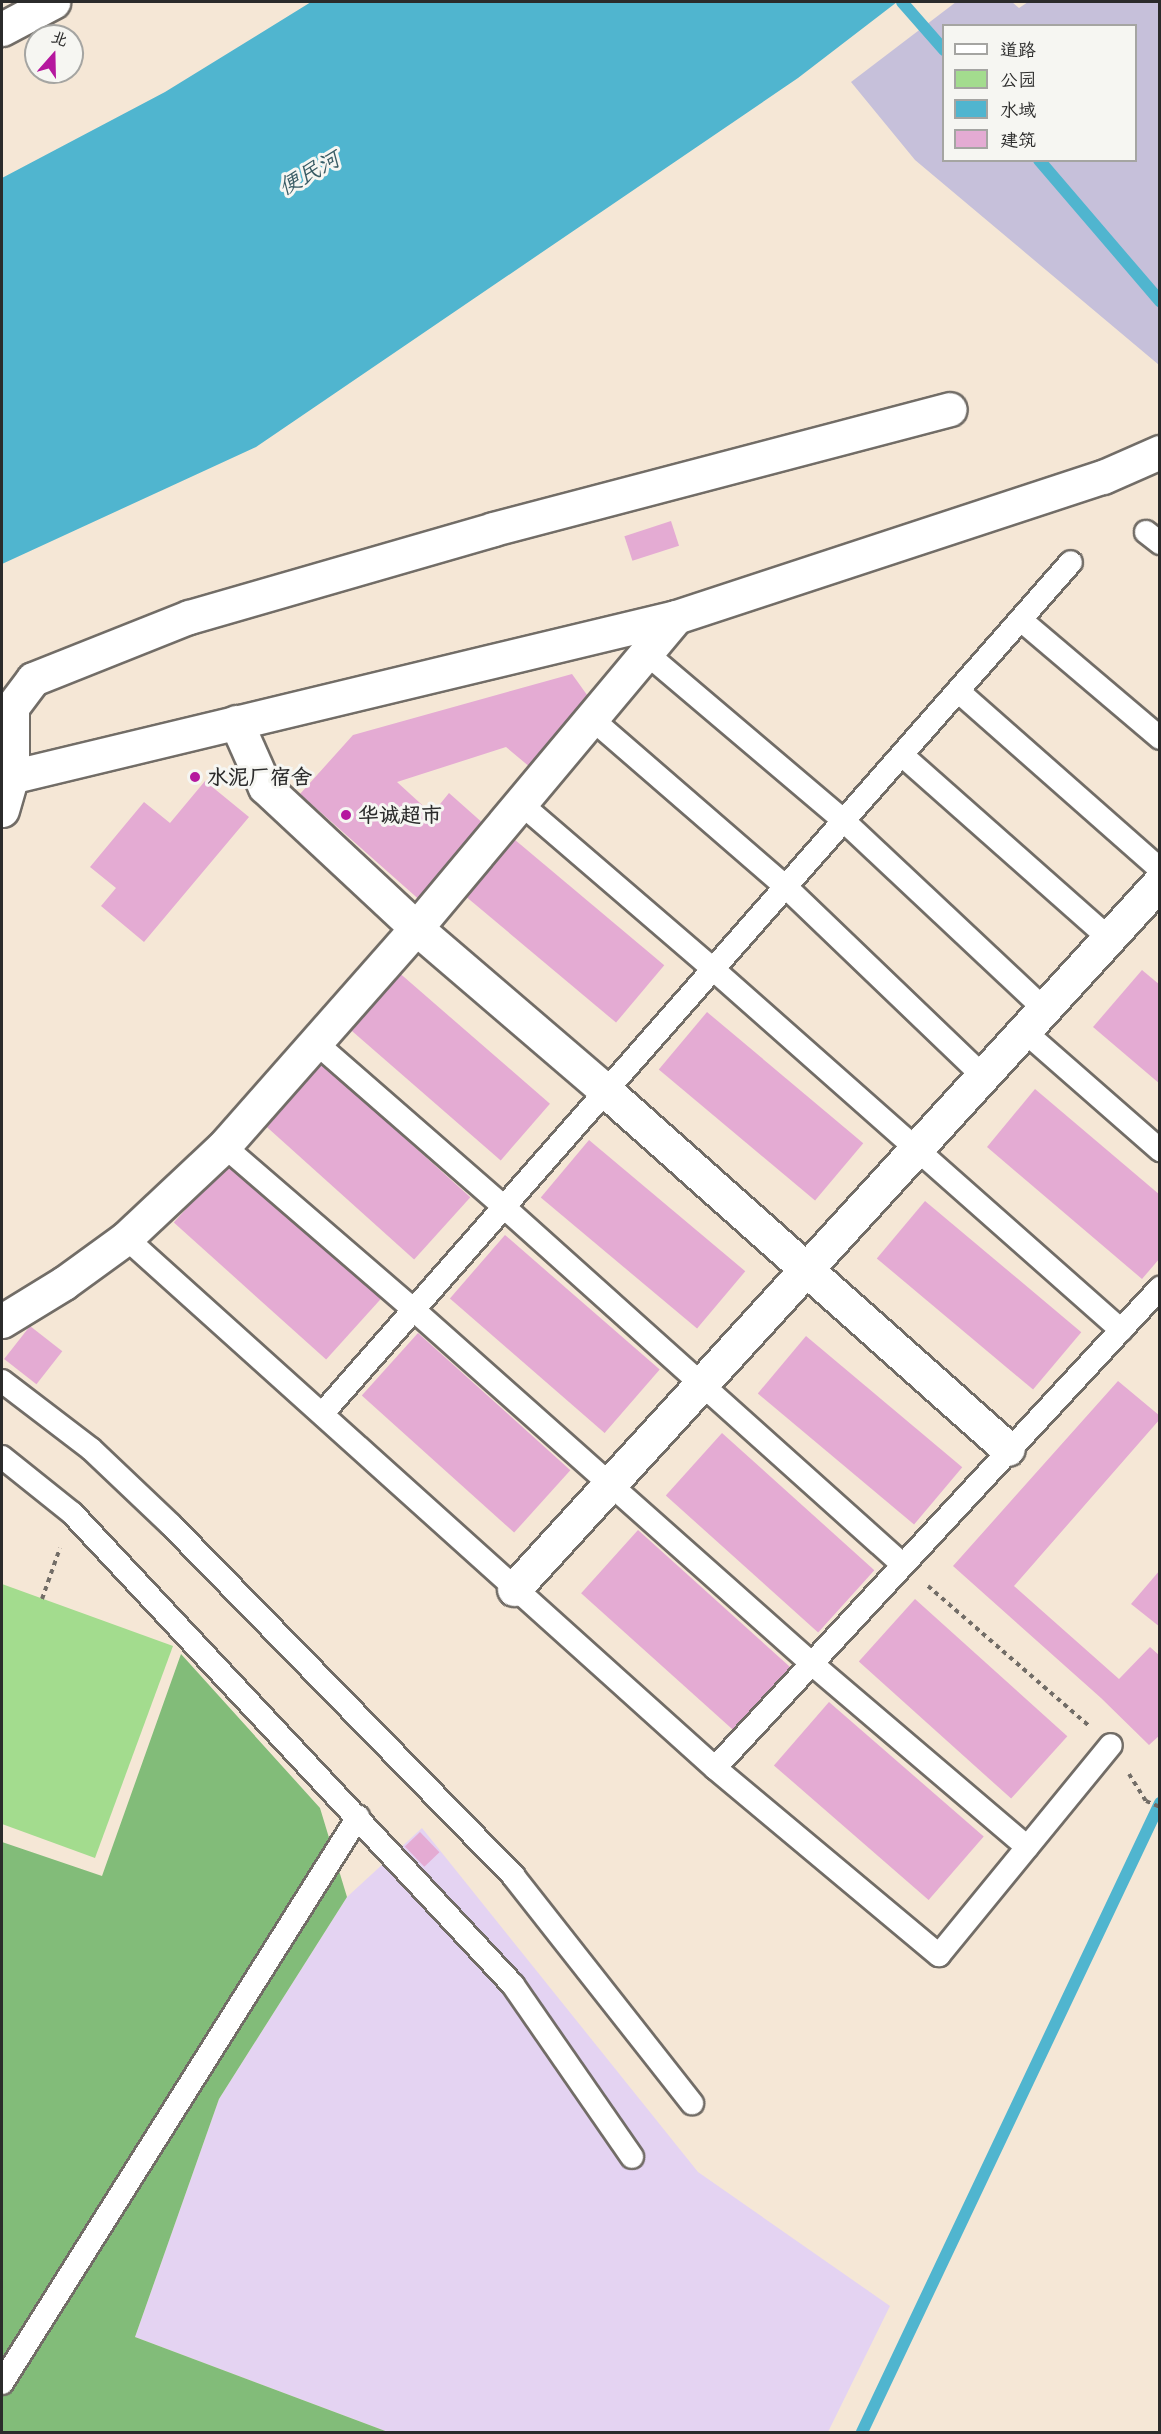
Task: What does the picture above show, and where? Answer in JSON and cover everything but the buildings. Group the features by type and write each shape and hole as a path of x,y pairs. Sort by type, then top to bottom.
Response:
{"street":[{"path":"14,18 53,2"},
{"path":"2,810 7,778 12,707 33,679 178,621 493,529 950,409"},
{"path":"7,778 676,617 1103,477 1160,452"},
{"path":"2,1321 64,1283 126,1238 224,1146 416,928 676,617"},
{"path":"236,722 265,787 416,928 606,1091 1008,1449"},
{"path":"514,1589 1109,938 1149,916 1160,882"}],"lane":[{"path":"322,1414 1071,562"},
{"path":"1021,620 1160,738"},
{"path":"646,653 844,821 1160,1150"},
{"path":"958,691 1160,869"},
{"path":"592,719 786,887 982,1076"},
{"path":"902,755 1109,938"},
{"path":"520,803 714,969 915,1150 1121,1330"},
{"path":"315,1042 504,1207 902,1564"},
{"path":"224,1146 414,1310 811,1663 1027,1847"},
{"path":"126,1238 715,1768 939,1955 1111,1745"},
{"path":"715,1768 1008,1449 1160,1288"},
{"path":"2,1381 91,1449 171,1525 514,1877 692,2103"},
{"path":"2,1457 72,1513 358,1817 392,1858 513,1984 632,2157"},
{"path":"2,2383 358,1817"}],"path":[{"path":"42,1599 72,1513"},
{"path":"902,1564 1111,1745 1146,1801 1160,1807"}],"shaded area":[{"path":"956,2 1012,2 1019,8 1028,2 1159,2 1159,365 915,160 851,82"},
{"path":"422,1828 698,2172 890,2306 828,2432 388,2432 135,2337 219,2099 347,1897"}],"green space":[{"path":"2,1584 173,1646 95,1858 2,1824"},
{"path":"181,1654 320,1808 347,1897 219,2099 135,2337 388,2432 2,2432 2,1842 102,1876"}],"water":[{"name":"便民河","path":"311,2 897,2 798,78 256,447 2,564 2,178 165,92"}],"waterway":[{"path":"902,2 942,48"},
{"path":"1041,162 1160,301"},
{"path":"862,2432 1160,1803"}],"place":[{"name":"水泥厂宿舍","path":"195,777"},
{"name":"华诚超市","path":"346,815"}]}
